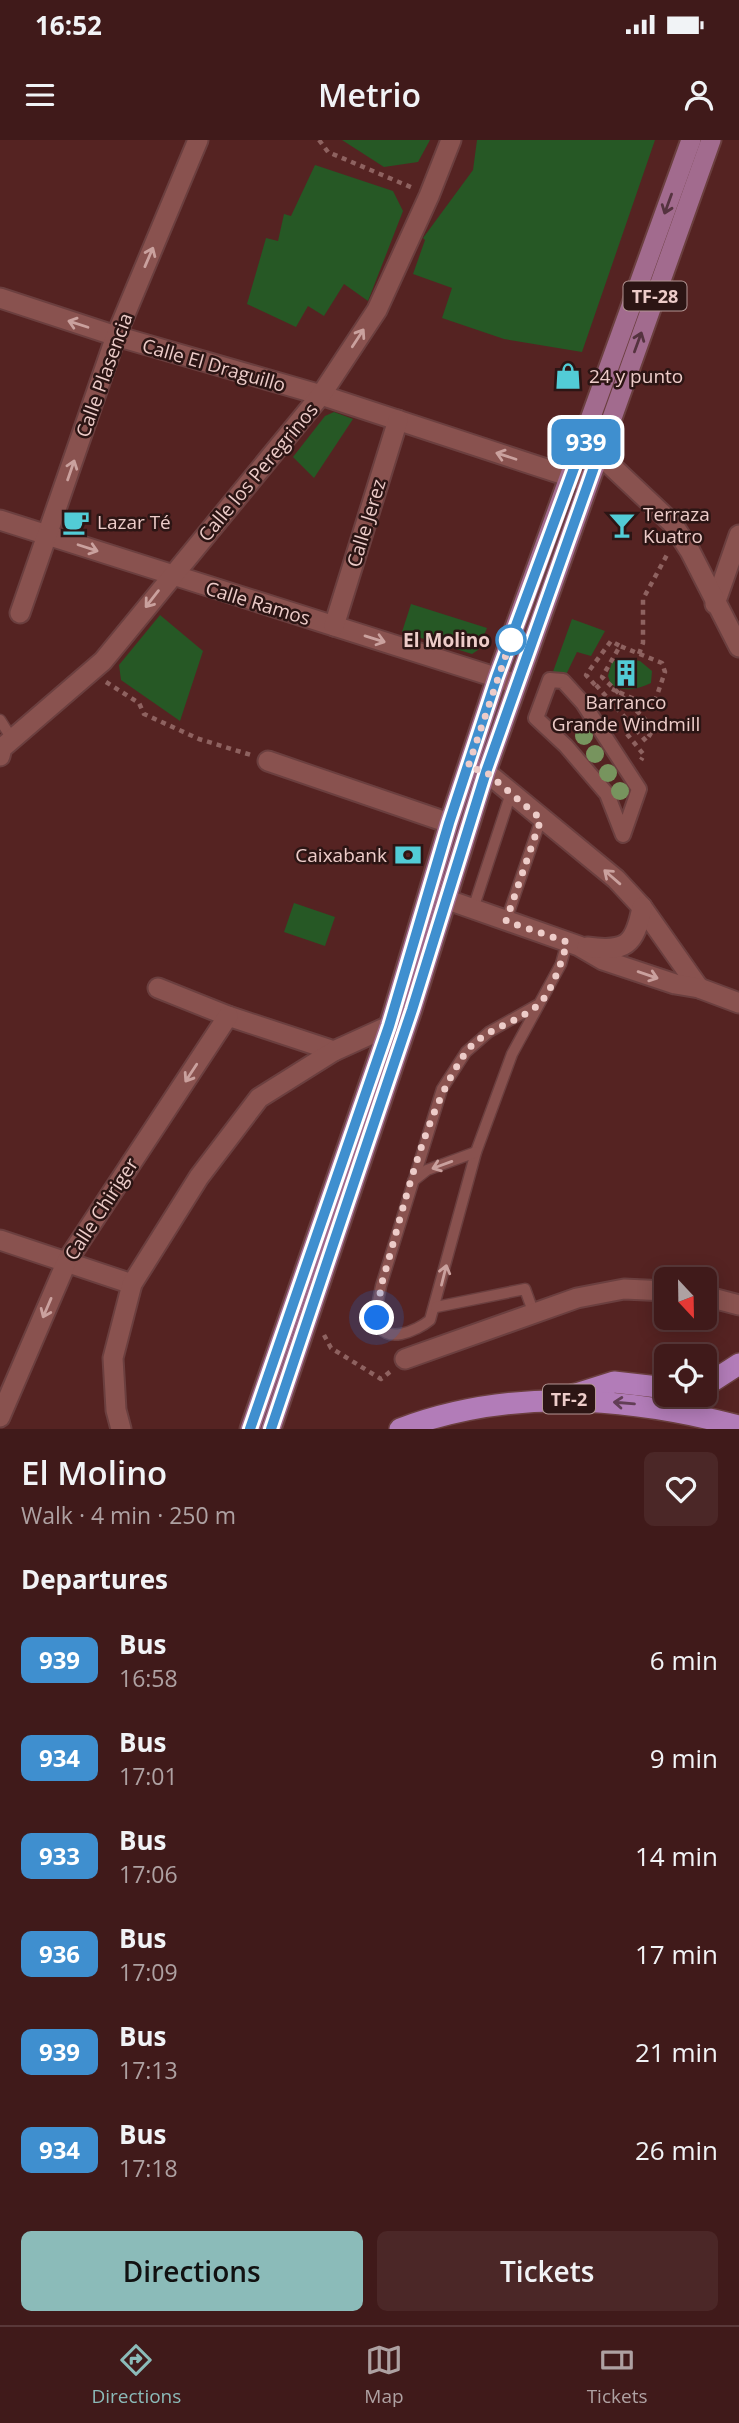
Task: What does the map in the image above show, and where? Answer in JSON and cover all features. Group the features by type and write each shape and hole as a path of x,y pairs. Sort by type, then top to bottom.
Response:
{"highway":[{"path":"717,1378 739,1364"},
{"path":"561,1399 614,1382 654,1387"},
{"name":"TF-2","path":"400,1429 469,1410 561,1399 627,1402 684,1411 739,1426"}],"main road":[{"name":"TF-28","path":"592,447 691,140"},
{"name":"TF-28","path":"271,1429 305,1302 389,1026 437,897 449,823 517,684 580,480 711,140"},
{"name":"TF-28","path":"250,1429 305,1302 477,769 497,677 580,480"}],"street":[{"name":"Calle Plasencia","path":"20,613 116,336 198,140"},
{"name":"Calle los Peregrinos","path":"0,757 2,748 103,661 321,396 377,310 429,196 451,140"},
{"name":"Calle El Draguillo","path":"0,298 116,336 398,420 580,480"},
{"name":"Calle Jerez","path":"334,626 398,420"},
{"path":"592,447 672,523 739,646"},
{"name":"Calle Ramos","path":"0,520 517,684"},
{"path":"715,604 739,535"},
{"path":"550,680 563,681 583,703 639,789 623,835 607,794 566,746 536,718 550,680"},
{"path":"268,761 449,823"},
{"path":"477,769 511,793 616,879 642,907 699,988"},
{"path":"437,897 573,944 603,960 675,984 699,988 739,1003"},
{"path":"573,944 610,950 626,945 637,933 642,907"},
{"path":"158,988 228,1016 334,1051"},
{"name":"Calle Chiriger","path":"0,1417 67,1261 228,1016"},
{"path":"121,1429 116,1410 113,1359 132,1284 199,1177 259,1098 334,1051 389,1026"},
{"path":"0,1240 132,1284"},
{"path":"405,1359 577,1298 624,1289 654,1290"},
{"path":"718,1299 739,1305"},
{"path":"0,1427 7,1429"}],"lane":[{"path":"0,720 12,739"},
{"path":"473,911 511,793"},
{"path":"506,921 541,819"},
{"path":"539,1004 489,1031 466,1052 442,1089 381,1286 377,1318 381,1329 387,1334 401,1335 422,1328 430,1320 436,1307 476,1152 512,1054 573,944"},
{"path":"412,1182 427,1170 476,1152"},
{"path":"436,1307 525,1289 534,1314"}],"path":[{"path":"318,140 328,152 429,196"},
{"path":"639,654 643,643 643,599 680,535"},
{"path":"612,689 647,705 657,702 664,666 611,641 586,675 593,687 646,741 654,728 612,689 602,677 620,646"},
{"path":"91,671 139,704 144,715 199,740 268,761"},
{"path":"323,1334 331,1348 381,1379 405,1359"}],"green space":[{"path":"342,140 430,140 418,162 384,167"},
{"path":"477,140 655,140 582,352 504,339 442,318 452,288 413,274 425,240 423,238 473,170"},
{"path":"315,165 393,191 403,211 368,301 344,284 324,316 308,306 296,327 247,304 266,238 278,241 284,214 291,216"},
{"path":"334,412 353,419 314,478 293,457 325,416"},
{"path":"411,604 487,628 478,650 472,654 402,632"},
{"path":"160,615 203,651 180,721 121,680 119,665"},
{"path":"572,619 605,631 591,656 577,652 563,681 550,680"},
{"path":"622,658 640,661 652,671 651,683 631,689 616,687 611,684 608,676 612,662","holes":["628,664 633,668 634,675 624,681 618,678 618,669"]},
{"path":"294,903 335,917 325,946 284,932"}],"bus line":[{"name":"939","path":"250,1429 389,1026 449,823 497,677 584,441 599,453 486,772 432,949 271,1429"}],"place":[{"name":"24 y punto","path":"568,376"},
{"name":"Lazar Té","path":"76,522"},
{"name":"Terraza Kuatro","path":"622,525"},
{"name":"El Molino","path":"511,640"},
{"name":"Barranco Grande Windmill","path":"626,673"},
{"name":"Caixabank","path":"408,855"}],"route":[{"path":"377,1318 381,1286 442,1089 466,1052 489,1031 539,1004 561,964 567,942 506,921 541,819 486,772 468,767 512,637 511,640"}]}
